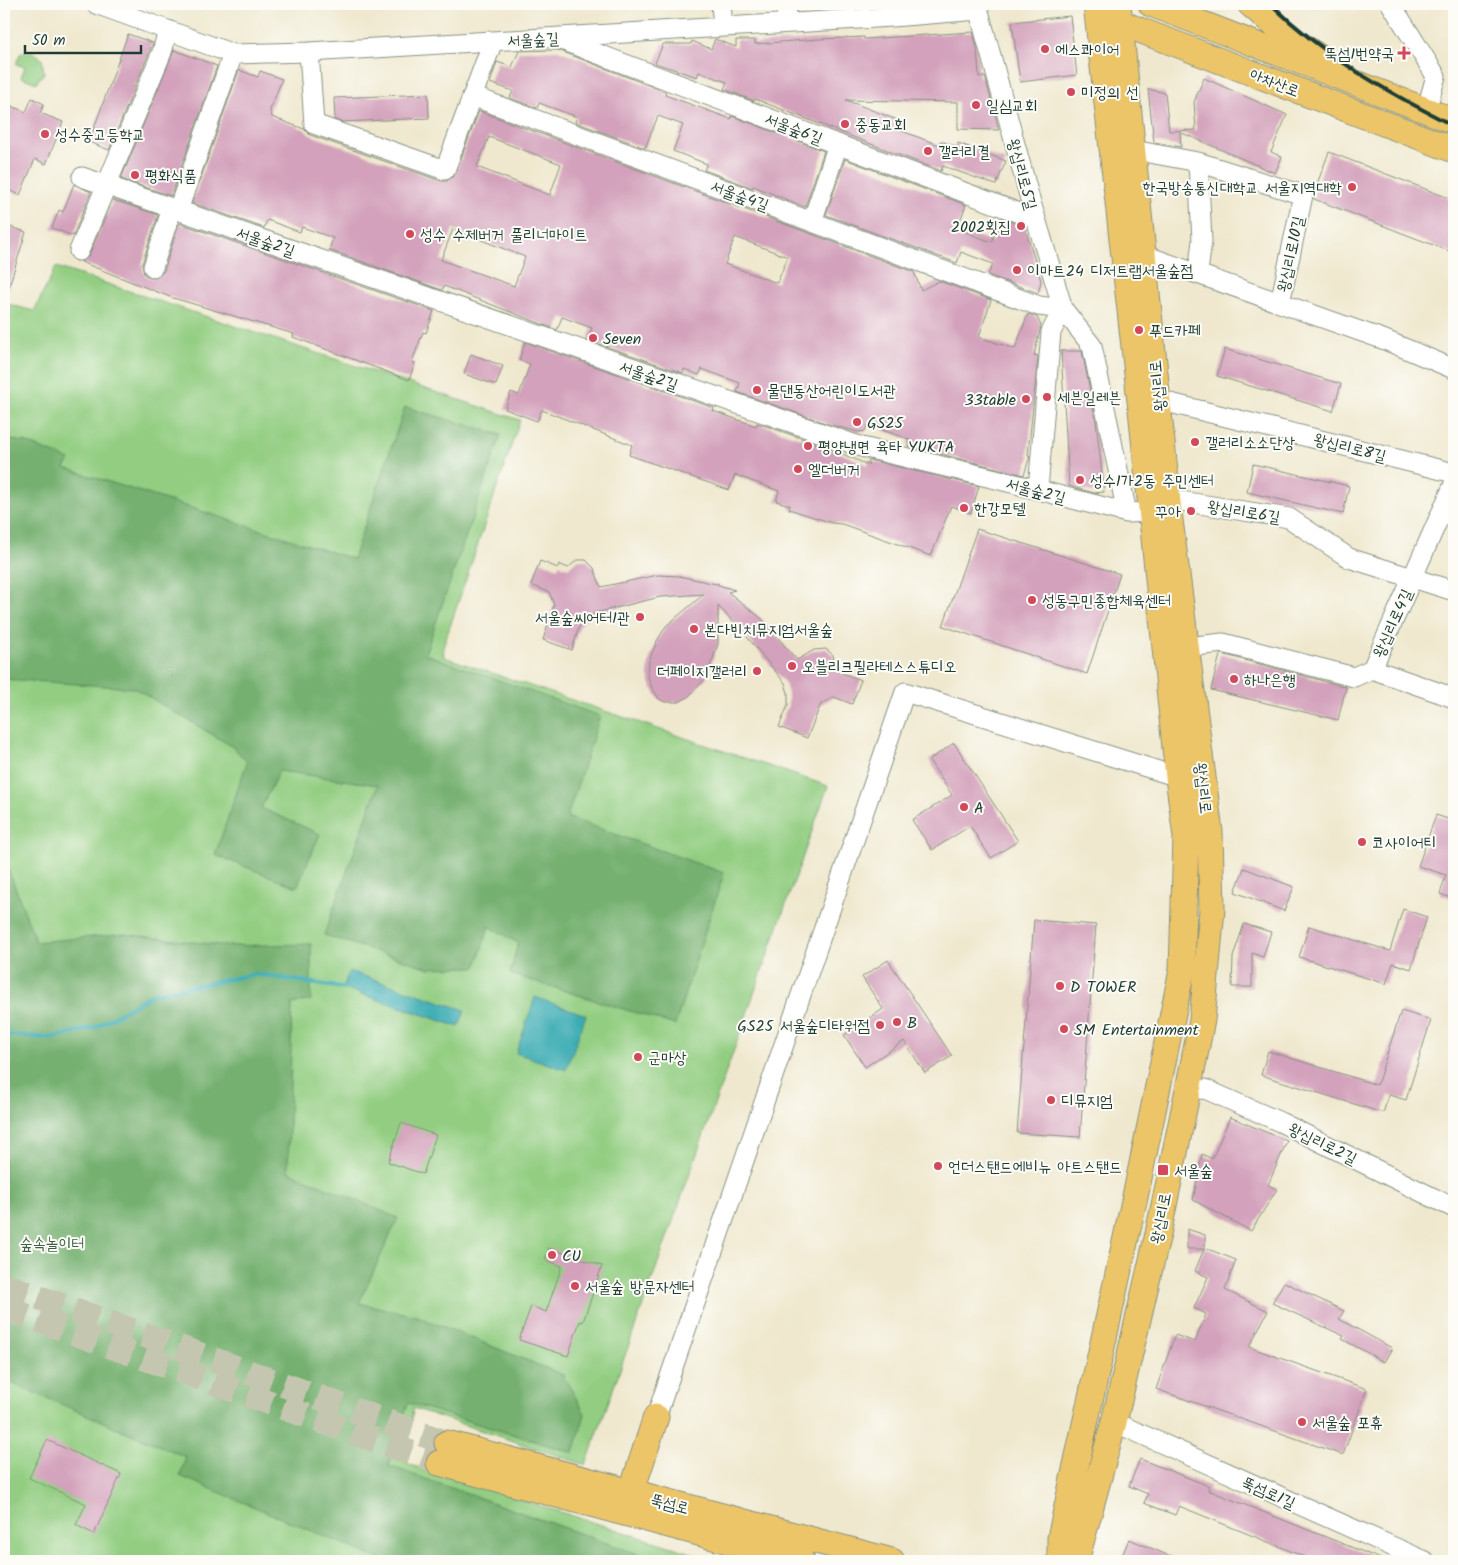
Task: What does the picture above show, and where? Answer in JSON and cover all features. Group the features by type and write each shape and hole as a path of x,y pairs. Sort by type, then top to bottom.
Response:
{"main road":[{"name":"아차산로","path":"1150,4 1426,111 1454,120"},
{"path":"1250,4 1290,38 1368,88"},
{"name":"아차산로","path":"1108,11 1454,150"},
{"name":"왕십리로","path":"1076,1561 1114,1422 1158,1234 1202,1020 1212,909 1210,832 1186,647 1148,508 1158,400 1133,150 1108,11"},
{"name":"왕십리로","path":"1060,1550 1182,970 1186,837 1148,508 1108,11"},
{"path":"631,1492 656,1417"},
{"name":"뚝섬로","path":"802,1561 443,1453 631,1492 892,1561"},
{"path":"1044,1561 1054,1551 1060,1550"}],"street":[{"name":"서울숲길","path":"96,4 234,54 309,52 787,23 978,7"},
{"path":"721,4 723,27"},
{"path":"786,4 787,23"},
{"path":"1391,4 1436,76 1426,111"},
{"name":"왕십리로5길","path":"978,7 1035,219 1063,309 1092,346 1148,508"},
{"path":"79,251 162,52 168,30"},
{"name":"서울숲6길","path":"554,37 1035,219"},
{"path":"309,52 314,124 444,170 494,41"},
{"path":"153,267 234,54"},
{"name":"서울숲4길","path":"472,96 1039,306 1063,309"},
{"path":"812,222 838,144"},
{"name":"왕십리로10길","path":"1133,150 1198,162 1303,195 1280,303"},
{"path":"1198,162 1202,241 1198,272"},
{"name":"서울숲2길","path":"82,177 862,447 1038,490 1148,508"},
{"name":"왕십리로10길","path":"1144,255 1198,272 1385,340 1454,369"},
{"path":"1038,490 1051,332 1063,309"},
{"name":"왕십리로8길","path":"1158,400 1454,473"},
{"name":"왕십리로4길","path":"1186,647 1223,643 1354,677 1372,669 1454,484"},
{"name":"왕십리로6길","path":"1148,508 1289,518 1349,558 1454,591"},
{"path":"1372,669 1454,698"},
{"path":"656,1417 905,692 1178,777 1203,775"},
{"name":"왕십리로2길","path":"1188,1090 1205,1089 1255,1111 1454,1208"},
{"name":"뚝섬로1길","path":"1114,1422 1425,1561"}],"green space":[{"path":"25,51 35,53 42,59 44,73 36,83 21,77 25,67 16,64 20,54"},
{"name":"숲속놀이터","path":"56,267 520,420 443,647 444,657 828,786 586,1465 413,1408 407,1464 717,1561 4,1561 4,303 34,311"},
{"path":"405,407 501,435 425,654 600,716 567,817 724,873 675,1025 510,974 518,943 489,926 476,967 429,968 324,935 378,785 279,771 261,808 320,834 297,887 215,855 247,762 233,747 134,688 4,679 4,439 25,442 70,460 65,468 353,559"},
{"name":"숲속놀이터","path":"4,858 36,942 125,934 228,946 311,944 311,1000 292,1004 288,1171 398,1218 359,1303 417,1316 563,1375 585,1414 574,1453 408,1403 389,1466 658,1561 384,1561 180,1476 186,1457 4,1380"}],"water":[{"path":"349,971 465,1010 459,1027 343,988"},
{"path":"535,997 586,1015 566,1070 516,1053"}],"building":[{"name":"에스콰이어","path":"1070,16 1077,75 1020,82 1012,22"},
{"path":"973,32 977,48 979,77 985,77 999,130 958,129 958,102 846,100 905,123 902,131 939,145 941,141 958,148 958,143 1006,161 996,185 943,166 941,171 755,99 754,101 724,89 727,82 699,72 697,77 655,63 663,44 691,44 692,41 711,49 715,39 736,47 736,40 755,40 755,44"},
{"path":"128,34 153,43 109,150 89,142"},
{"path":"174,50 217,66 171,196 121,179"},
{"path":"558,50 666,92 665,95 731,119 732,116 824,151 805,207 753,186 753,188 704,170 707,164 673,151 683,125 658,116 645,148 575,122 577,117 539,103 537,108 510,98 513,91 490,83 497,62 512,67 519,51"},
{"path":"239,70 258,77 260,71 282,79 270,110 272,117 304,129 310,135 441,181 447,181 455,174 479,111 914,272 921,290 939,281 991,300 979,337 1015,349 1028,314 1037,317 1041,326 1034,355 1038,356 1028,455 1030,456 1024,475 908,446 909,439 882,430 883,426 876,428 868,425 865,431 858,432 831,425 737,392 740,383 702,369 699,375 684,369 683,373 588,340 592,328 562,317 557,330 444,286 442,290 329,250 333,238 302,227 300,232 267,220 264,228 192,203","holes":["489,137 561,164 550,195 477,167","453,229 525,257 514,286 441,260","735,237 788,257 777,283 725,264"]},
{"path":"1204,78 1287,115 1271,152 1282,157 1275,173 1180,132 1181,147 1154,142 1148,89 1165,93 1169,131 1196,130 1194,102"},
{"path":"428,94 429,118 342,122 335,120 334,98"},
{"path":"32,98 44,104 40,113 63,122 46,164 35,159 20,195 4,188 4,117 9,105 26,112"},
{"path":"1329,152 1454,200 1454,253 1314,199 1314,192"},
{"path":"845,159 966,205 957,229 992,242 1001,218 1025,227 1041,281 1038,293 988,275 993,264 961,252 957,263 826,215"},
{"path":"74,184 91,192 73,236 52,228 59,210 63,212"},
{"path":"113,200 158,215 142,264 144,274 149,278 156,278 164,271 179,223 434,311 426,333 423,332 412,362 415,363 409,380 293,337 294,334 170,297 81,262 89,255"},
{"path":"4,225 26,232 7,293 4,293"},
{"path":"525,342 714,408 713,411 756,426 757,423 824,446 868,465 869,460 979,486 971,513 951,506 931,556 842,524 832,523 789,509 790,505 776,501 779,491 735,475 729,490 629,455 632,445 542,410 537,421 505,409 511,392 519,395 530,364 519,360"},
{"path":"1225,349 1341,384 1333,411 1217,376"},
{"path":"1061,351 1082,351 1096,421 1104,492 1094,493 1069,486"},
{"path":"471,354 503,366 496,385 464,374"},
{"path":"1253,464 1349,486 1343,514 1247,492"},
{"name":"성동구민종합체육센터","path":"977,529 1120,574 1087,674 943,626"},
{"path":"577,560 586,560 594,568 601,587 658,575 679,576 718,583 718,585 735,590 728,592 761,618 797,660 814,650 826,649 833,655 835,666 844,670 842,673 861,680 852,704 834,697 821,704 807,738 779,727 788,705 788,693 785,683 743,632 718,606 718,644 706,678 688,697 679,702 665,702 659,699 652,688 648,676 649,661 657,641 666,626 704,594 660,597 595,613 587,618 579,627 572,650 543,640 554,605 549,592 531,585 540,561 558,568 559,564 568,568"},
{"path":"1220,655 1346,687 1338,720 1211,690"},
{"name":"A","path":"954,743 1018,841 991,858 970,826 932,850 912,820 952,795 929,760"},
{"path":"1436,815 1454,821 1454,851 1450,864 1452,858 1454,858 1454,899 1440,894 1446,875 1418,866"},
{"path":"1244,868 1294,887 1284,911 1235,892"},
{"path":"1403,909 1427,917 1411,969 1393,963 1386,984 1299,957 1309,926 1390,951"},
{"path":"1034,920 1096,925 1080,1137 1017,1133"},
{"path":"1244,924 1271,932 1263,957 1252,953 1252,987 1232,987 1233,957"},
{"name":"B","path":"888,960 952,1056 925,1073 904,1041 865,1067 844,1035 883,1009 862,977"},
{"path":"1401,1011 1431,1020 1406,1100 1389,1095 1383,1113 1261,1075 1268,1051 1377,1085"},
{"path":"1230,1117 1287,1141 1268,1185 1277,1189 1251,1231 1193,1200 1202,1154 1212,1159"},
{"path":"401,1123 436,1135 423,1174 388,1162"},
{"name":"서울숲 포휴","path":"1187,1229 1205,1235 1205,1248 1236,1260 1225,1290 1268,1311 1249,1347 1367,1389 1343,1455 1156,1389 1175,1335 1195,1342 1206,1314 1194,1308 1208,1277 1195,1271 1204,1249 1187,1249"},
{"name":"서울숲 방문자센터","path":"549,1248 602,1266 583,1322 580,1321 568,1356 519,1340 531,1306 546,1312 562,1266 545,1260"},
{"path":"1284,1282 1344,1311 1339,1319 1392,1348 1384,1362 1342,1339 1344,1336 1272,1303"},
{"path":"47,1440 121,1474 94,1534 76,1525 86,1504 29,1478"},
{"path":"1140,1459 1209,1486 1208,1490 1386,1561 1315,1561 1179,1506 1175,1515 1144,1503 1148,1494 1129,1486"},
{"path":"1129,1539 1182,1561 1120,1561"}],"waterway":[{"path":"8,1035 51,1038 96,1027 153,994 256,974 343,988"}],"tunnel":[{"path":"4,1285 447,1443"},
{"path":"4,1308 439,1463"}],"railway":[{"path":"1271,4 1313,41 1335,57 1405,100 1454,126"}],"place":[{"name":"에스콰이어","path":"1045,49"},
{"name":"뚝섬1번약국","path":"1404,53"},
{"name":"미정의 선","path":"1071,92"},
{"name":"일심교회","path":"976,105"},
{"name":"중동교회","path":"845,124"},
{"name":"성수중고등학교","path":"45,134"},
{"name":"갤러리결","path":"928,151"},
{"name":"평화식품","path":"135,175"},
{"name":"한국방송통신대학교 서울지역대학","path":"1352,187"},
{"name":"2002횟집","path":"1021,226"},
{"name":"성수 수제버거 풀리너마이트","path":"410,234"},
{"name":"이마트24 디저트랩서울숲점","path":"1017,270"},
{"name":"푸드카페","path":"1139,330"},
{"name":"Seven","path":"593,338"},
{"name":"물댄동산어린이도서관","path":"757,390"},
{"name":"세븐일레븐","path":"1047,397"},
{"name":"33table","path":"1026,399"},
{"name":"GS25","path":"857,422"},
{"name":"갤러리소소단상","path":"1195,442"},
{"name":"평양냉면 육타 YUKTA","path":"808,446"},
{"name":"엘더버거","path":"798,469"},
{"name":"성수1가2동 주민센터","path":"1080,480"},
{"name":"한강모텔","path":"964,508"},
{"name":"꾸아","path":"1191,511"},
{"name":"성동구민종합체육센터","path":"1032,600"},
{"name":"서울숲씨어터1관","path":"640,617"},
{"name":"본다빈치뮤지엄서울숲","path":"694,629"},
{"name":"오블리크필라테스스튜디오","path":"792,666"},
{"name":"더페이지갤러리","path":"757,671"},
{"name":"하나은행","path":"1234,679"},
{"name":"A","path":"964,807"},
{"name":"코사이어티","path":"1362,842"},
{"name":"D TOWER","path":"1060,986"},
{"name":"B","path":"897,1022"},
{"name":"GS25 서울숲디타워점","path":"880,1025"},
{"name":"SM Entertainment","path":"1064,1029"},
{"name":"군마상","path":"638,1057"},
{"name":"디뮤지엄","path":"1051,1100"},
{"name":"언더스탠드에비뉴 아트스탠드","path":"938,1166"},
{"name":"서울숲","path":"1163,1170"},
{"name":"CU","path":"552,1255"},
{"name":"서울숲 방문자센터","path":"575,1286"},
{"name":"서울숲 포휴","path":"1302,1422"}]}
